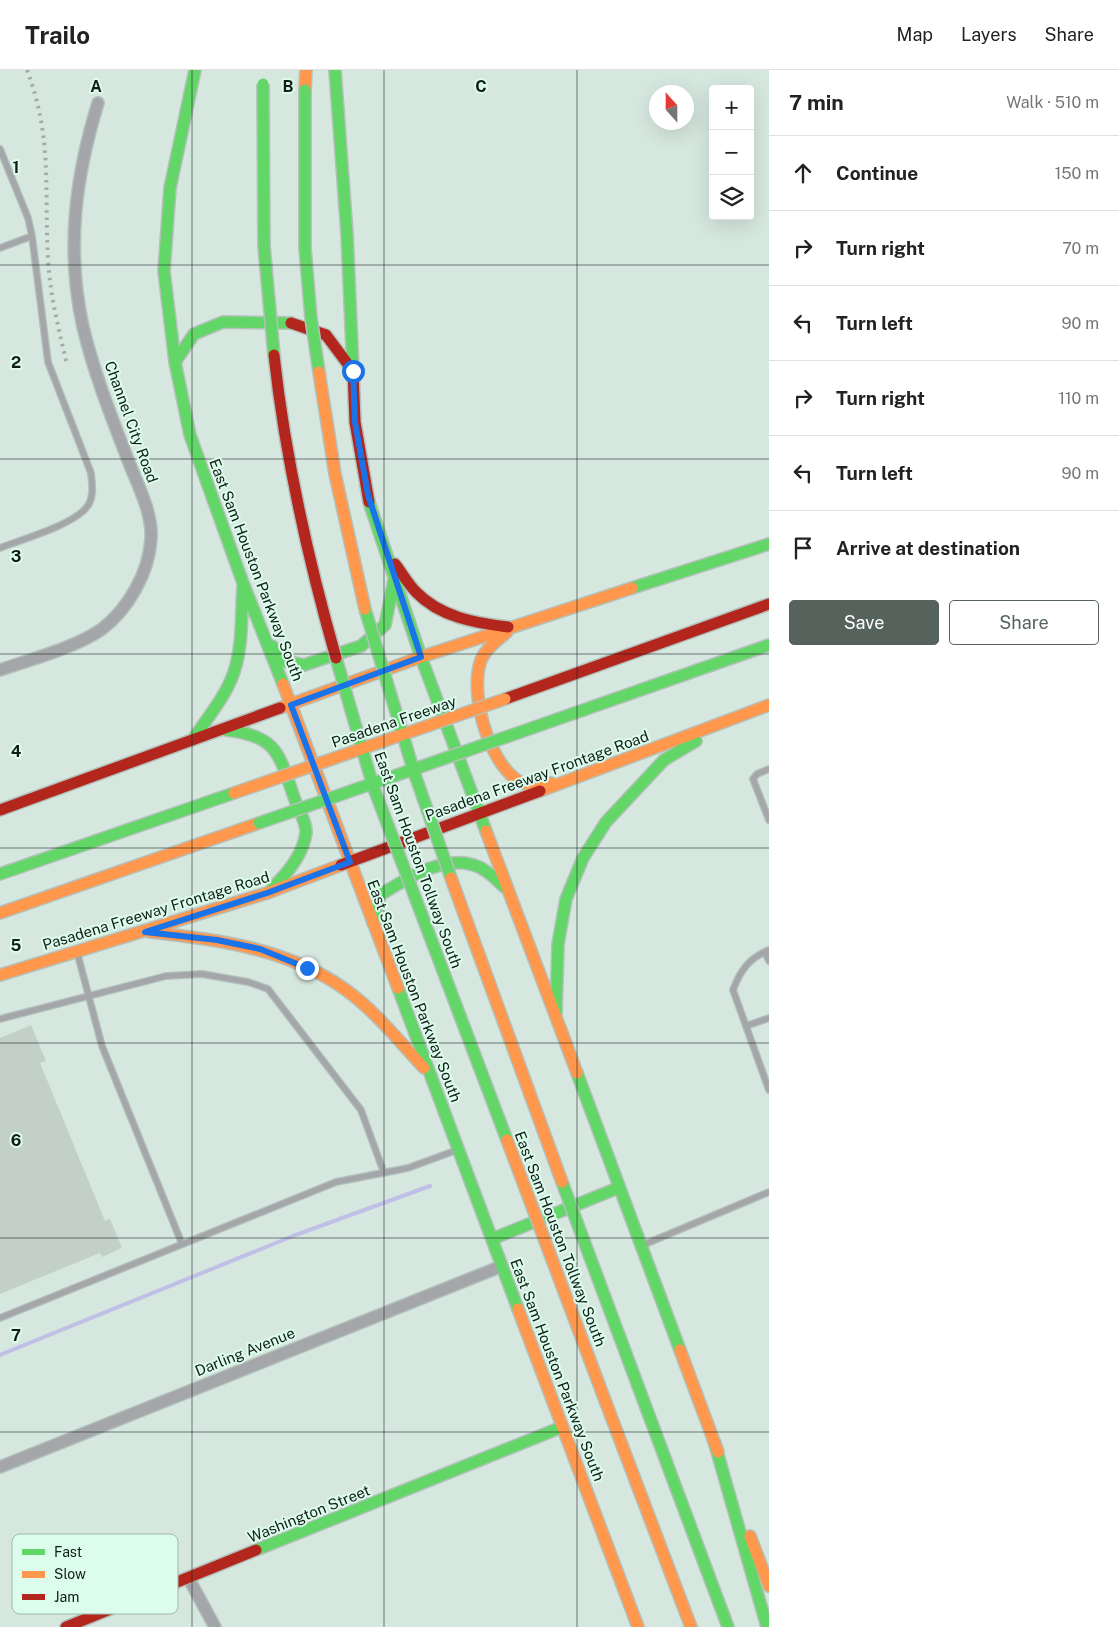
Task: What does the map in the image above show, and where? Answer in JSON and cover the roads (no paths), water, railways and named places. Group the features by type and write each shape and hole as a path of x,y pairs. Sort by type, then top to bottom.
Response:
{"main road":[{"name":"East Sam Houston Parkway South","path":"195,70 170,188 164,271 175,362 190,435 243,583 291,705 638,1627"},
{"name":"East Sam Houston Tollway South","path":"264,70 264,246 271,332 279,403 293,482 326,623 373,786 691,1627"},
{"name":"East Sam Houston Tollway South","path":"306,70 306,248 311,318 335,474 366,612 414,772 472,939 728,1627"},
{"path":"335,70 347,234 355,422 368,495 421,657 618,1188 769,1586"},
{"path":"175,362 194,334 223,322 293,323 326,334 353,371"},
{"path":"0,810 421,657 769,544"},
{"path":"386,552 419,595 438,609 468,622 513,627"},
{"path":"263,634 283,661 304,665 361,646 385,625 395,578"},
{"path":"194,738 218,702 234,672 240,639 243,583"},
{"name":"Pasadena Freeway","path":"0,874 505,699 769,604"},
{"path":"513,627 486,651 478,666 478,682 484,725 490,746 501,764 515,779 532,784 566,782"},
{"path":"0,913 769,645"},
{"name":"Pasadena Freeway Frontage Road","path":"0,975 267,893 769,705"},
{"path":"556,1022 558,944 566,899 583,858 606,822 664,760 736,717"},
{"path":"220,730 257,736 269,742 277,751 306,830 299,855 289,870 267,893"},
{"path":"373,923 380,895 408,877 459,862 477,866 507,889"},
{"path":"145,932 217,940 260,949 307,968 345,989 365,1006 429,1073"},
{"path":"492,1239 618,1188"},
{"name":"Washington Street","path":"178,1583 562,1427"},
{"path":"714,1440 767,1627"},
{"name":"Washington Street","path":"66,1627 99,1614"}],"street":[{"name":"Channel City Road","path":"0,670 74,643 101,630 124,609 147,561 152,538 146,507 95,372 83,325 79,298 74,235 77,192 83,152 98,104"},
{"name":"Darling Avenue","path":"0,1466 502,1266"},
{"path":"189,1579 215,1627"}],"lane":[{"path":"0,150 28,218 48,362 91,474 93,488 89,504 76,517 0,548"},
{"path":"0,248 32,236"},
{"path":"769,770 757,774 754,780 769,820"},
{"path":"769,961 767,951 756,955 740,972 733,990 769,1090"},
{"path":"77,952 102,1046 182,1244"},
{"path":"0,1018 166,976 202,974 248,982 268,989 361,1110 384,1173"},
{"path":"746,1026 769,1018"},
{"path":"0,1318 336,1182 408,1168 458,1150"},
{"path":"641,1246 769,1192"}],"waterway":[{"path":"0,1355 293,1236 430,1186"}],"railway":[{"path":"27,70 41,119 46,164 49,273 55,313 67,365"}]}
